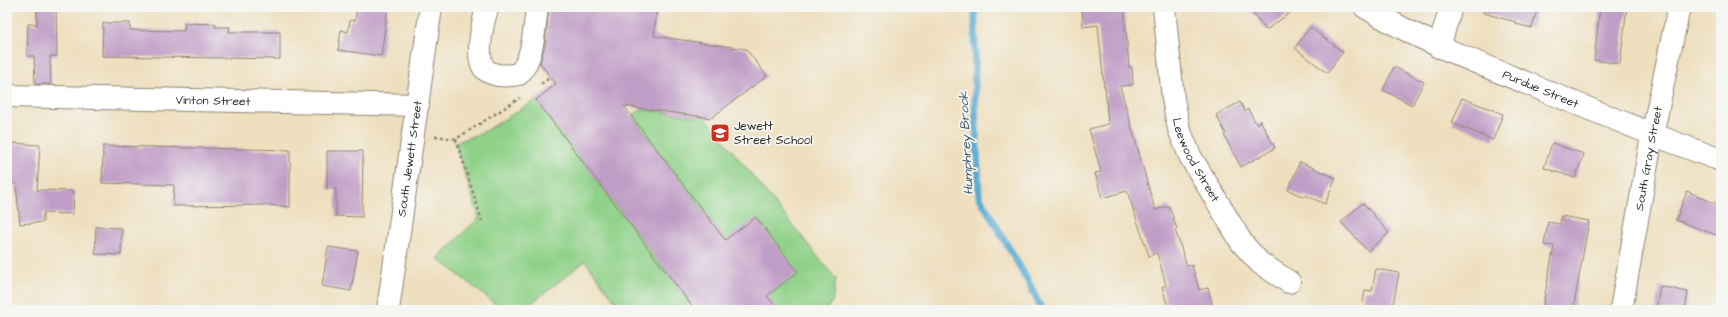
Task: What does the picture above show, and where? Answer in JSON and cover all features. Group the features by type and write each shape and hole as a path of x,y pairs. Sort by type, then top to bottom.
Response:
{"street":[{"name":"South Jewett Street","path":"388,310 431,7"},
{"path":"488,7 485,14 481,36 480,58 483,67 491,73 506,76 519,74 525,67 530,52 537,7"},
{"name":"Leewood Street","path":"1164,7 1173,99 1179,129 1190,156 1242,243 1260,263 1289,282"},
{"name":"Purdue Street","path":"1365,7 1387,21 1439,47 1652,136 1721,160"},
{"path":"1439,47 1450,7"},
{"name":"South Gray Street","path":"1621,310 1652,136 1679,7"},
{"name":"Vinton Street","path":"7,96 418,104"}],"path":[{"path":"538,86 551,77"},
{"path":"431,136 456,139 525,94"},
{"path":"456,139 482,221"}],"green space":[{"path":"536,100 695,310 622,310 585,261 523,310 503,310 437,258 479,218 455,143 485,131"},
{"path":"642,109 706,118 836,279 832,302 826,310 778,310 632,116"}],"building":[{"path":"37,7 56,7 57,56 50,56 51,84 35,84 34,56 27,56 28,24 37,24"},
{"path":"357,7 388,7 381,56 338,50 341,30 348,32 350,20 355,21"},
{"path":"549,7 634,7 657,10 654,36 746,49 767,76 711,118 624,106 725,240 756,217 798,272 767,296 778,310 695,310 536,100 556,84 540,63 545,44"},
{"path":"1082,7 1124,7 1129,67 1132,67 1133,85 1120,86 1155,210 1169,206 1187,266 1192,265 1199,290 1208,288 1214,310 1169,310 1162,287 1166,285 1157,253 1149,256 1127,191 1102,198 1095,173 1101,172 1089,129 1108,124 1105,87 1098,25 1083,27"},
{"path":"1248,7 1298,7 1266,30"},
{"path":"1484,7 1538,7 1532,28 1483,13"},
{"path":"1600,7 1627,7 1620,64 1594,60"},
{"path":"103,23 130,23 130,30 184,31 185,23 216,24 215,27 230,27 229,32 280,32 280,59 102,56"},
{"path":"1310,27 1343,52 1327,73 1295,48"},
{"path":"1394,67 1424,82 1412,105 1383,90"},
{"path":"1462,98 1503,114 1493,140 1452,123"},
{"path":"1240,102 1245,111 1248,109 1257,125 1260,120 1275,148 1241,167 1224,135 1226,134 1216,115"},
{"path":"11,143 40,145 37,190 74,191 73,214 43,213 43,222 20,224 16,184 9,184"},
{"path":"1552,143 1584,154 1575,178 1544,168"},
{"path":"103,146 290,150 290,207 269,205 173,206 174,185 102,183"},
{"path":"327,151 363,151 362,217 336,216 336,189 327,189"},
{"path":"1300,162 1336,178 1325,204 1305,195 1304,197 1288,190"},
{"path":"1687,191 1721,206 1721,222 1716,235 1676,220"},
{"path":"1363,203 1389,233 1368,251 1341,222"},
{"path":"1561,216 1589,221 1573,310 1542,310 1554,246 1544,245 1548,222 1560,224"},
{"path":"96,227 122,228 121,255 95,254"},
{"path":"328,247 358,251 351,291 322,286"},
{"path":"1376,269 1399,273 1392,310 1365,310 1362,308 1365,290 1372,291"},
{"path":"1660,286 1688,292 1685,310 1656,310"}],"waterway":[{"name":"Humphrey Brook","path":"975,7 975,104 979,196 1029,283 1042,310"}],"place":[{"name":"Jewett Street School","path":"720,133"}]}
